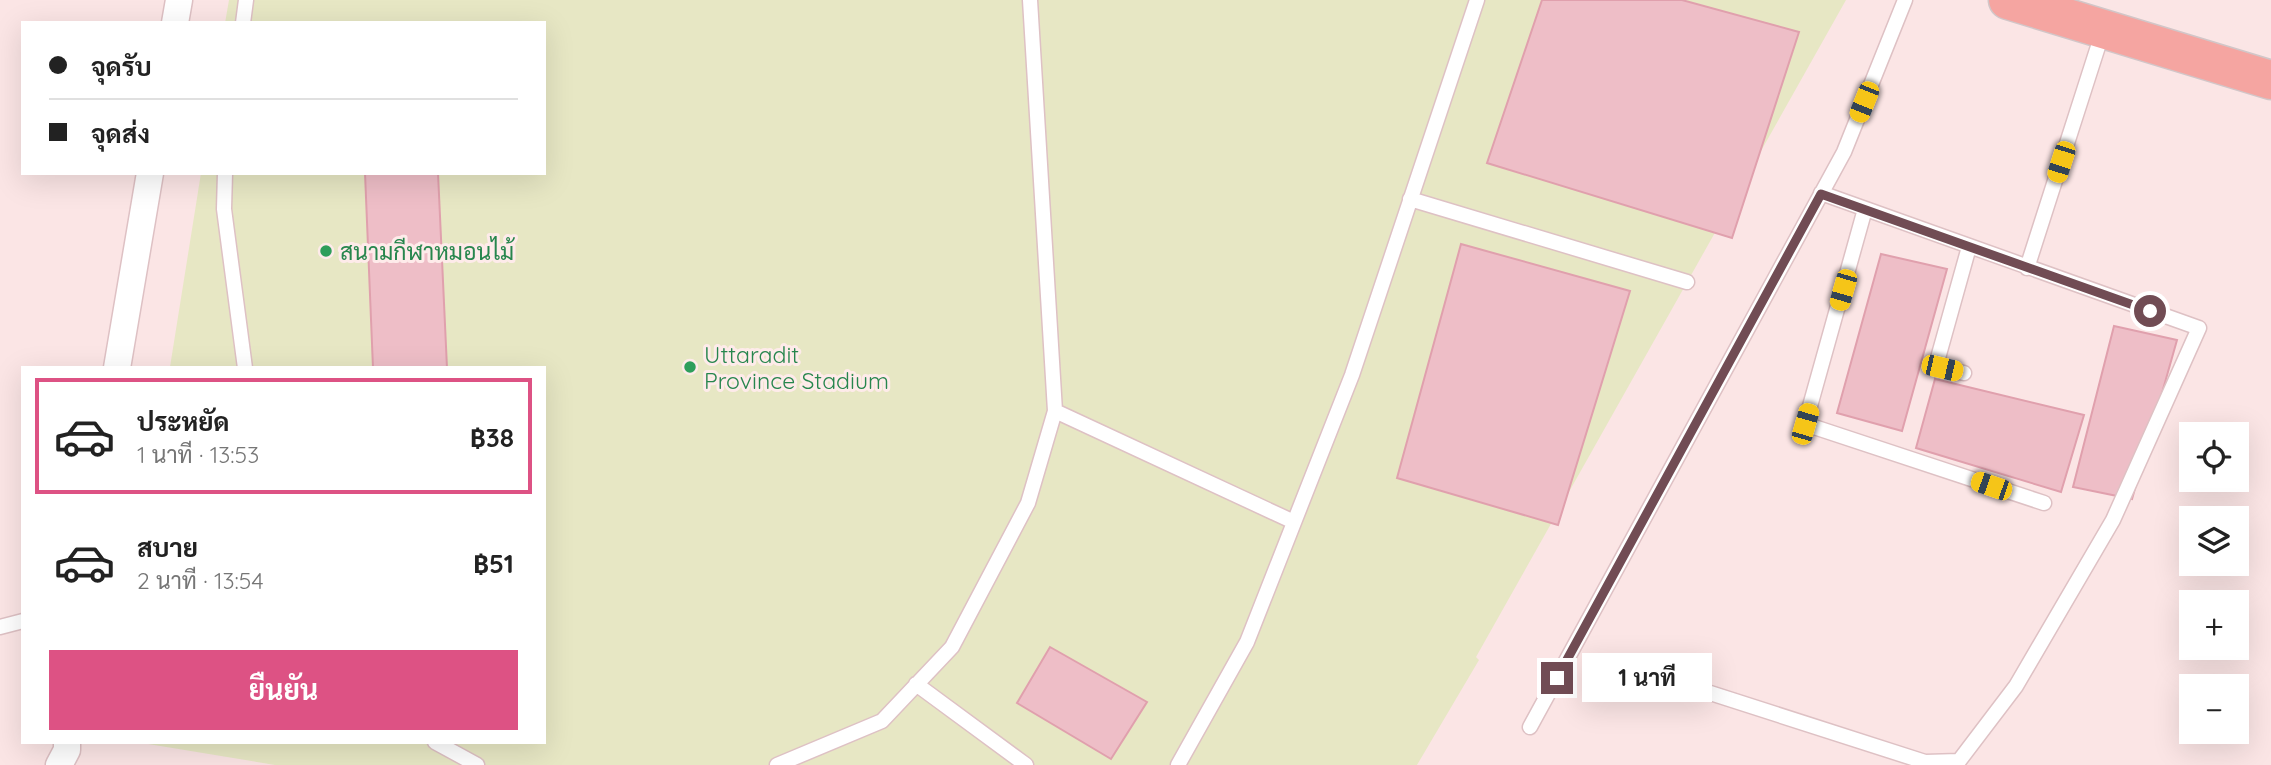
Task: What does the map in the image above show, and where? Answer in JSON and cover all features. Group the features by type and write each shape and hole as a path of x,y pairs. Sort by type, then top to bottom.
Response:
{"main road":[{"path":"2008,0 2271,80"}],"street":[{"path":"175,21 179,0"},
{"path":"117,366 150,175"},
{"path":"59,765 67,750 67,744"}],"lane":[{"path":"243,21 246,0"},
{"path":"777,765 882,721 951,646 1028,503 1055,411 1030,0"},
{"path":"1178,765 1247,642 1352,375 1477,0"},
{"path":"1530,727 1844,152 1905,0"},
{"path":"2027,268 2103,30"},
{"path":"225,175 224,209 245,366"},
{"path":"1623,665 1925,762 1958,761 2016,686 2113,520 2199,328 1821,194"},
{"path":"1410,200 1687,282"},
{"path":"1865,209 1805,424 2044,503"},
{"path":"1964,373 1942,368 1938,358 1969,247"},
{"path":"1055,411 1294,522"},
{"path":"0,627 21,622"},
{"path":"916,684 1026,765"},
{"path":"439,744 477,765"}],"green space":[{"path":"229,0 1846,0 1476,657 1479,660 1417,765 275,765 148,744 546,744 546,366 170,366 201,175 546,175 546,21 225,21"}],"building":[{"path":"1542,0 1682,0 1799,32 1732,238 1487,163"},
{"path":"365,175 438,175 447,366 373,366"},
{"path":"1461,244 1630,291 1558,525 1397,478"},
{"path":"1881,254 1947,269 1902,431 1837,413"},
{"path":"2114,326 2177,340 2132,499 2073,487"},
{"path":"1935,379 2084,415 2061,492 1916,448"},
{"path":"1050,647 1147,702 1111,759 1017,703"}],"place":[{"name":"สนามกีฬาหมอนไม้","path":"326,251"},
{"name":"Uttaradit Province Stadium","path":"690,367"}],"route":[{"path":"1557,678 1821,194 2150,311"}]}
